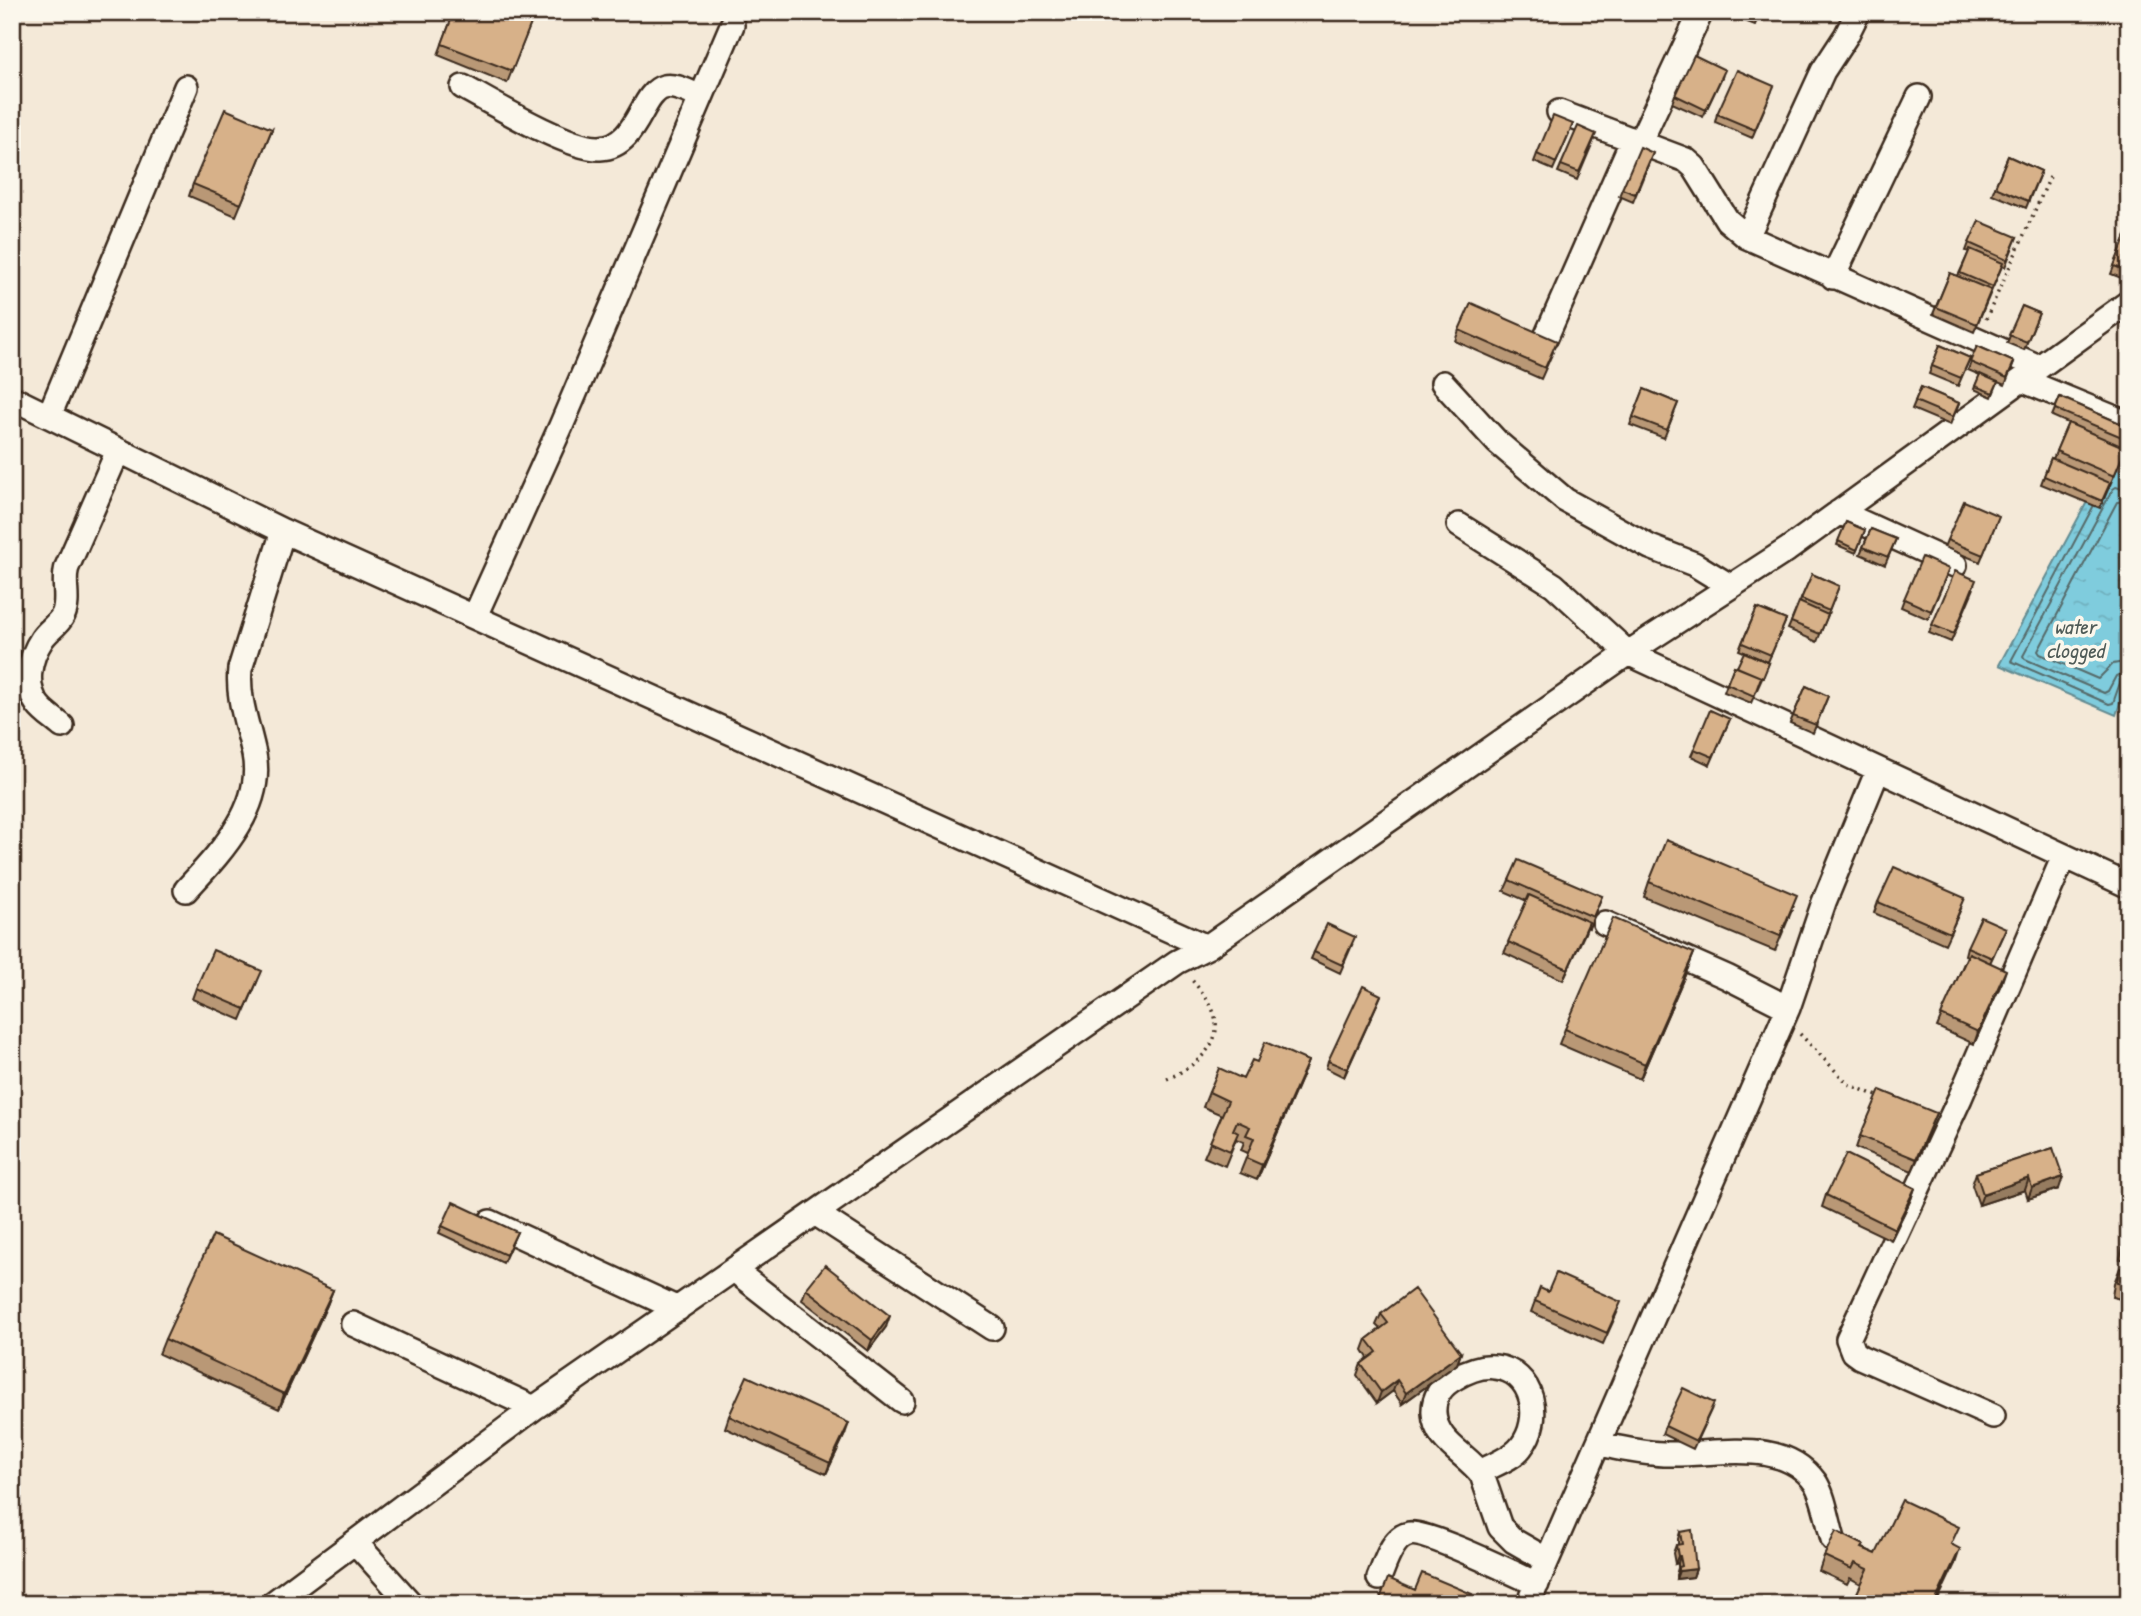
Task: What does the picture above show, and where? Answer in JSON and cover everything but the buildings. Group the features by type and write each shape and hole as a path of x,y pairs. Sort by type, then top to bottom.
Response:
{"street":[{"path":"1546,337 1637,141 1701,12"},
{"path":"1747,237 1822,71 1846,36 1858,12"},
{"path":"475,616 561,426 732,25"},
{"path":"49,416 186,87"},
{"path":"463,87 568,140 601,148 617,144 634,127 654,93 664,87 700,96"},
{"path":"1833,277 1919,97"},
{"path":"1559,112 1686,160 1694,167 1727,220 1747,237 1976,340 2030,374 2129,424"},
{"path":"272,1604 534,1408 1177,962 1207,947 1628,653 1839,512 2129,302"},
{"path":"1443,383 1497,442 1565,500 1650,547 1694,564 1730,586"},
{"path":"12,398 283,531 1207,947"},
{"path":"62,726 43,710 33,696 29,680 31,664 44,635 63,616 66,607 67,567 118,451"},
{"path":"1839,512 1955,565"},
{"path":"1459,525 1554,585 1628,653 2129,886"},
{"path":"186,890 222,851 239,827 248,806 255,777 255,758 238,684 240,669 283,531"},
{"path":"1379,1578 1393,1546 1409,1533 1439,1542 1533,1594 1785,1013 1824,902 1878,770"},
{"path":"1993,1416 1860,1357 1853,1352 1848,1339 1960,1098 2064,856"},
{"path":"1605,923 1727,978 1785,1013"},
{"path":"815,1213 992,1328"},
{"path":"490,1222 678,1309"},
{"path":"734,1270 902,1401"},
{"path":"353,1324 534,1408"},
{"path":"1479,1472 1521,1448 1532,1426 1533,1401 1526,1387 1508,1370 1495,1367 1477,1367 1452,1379 1442,1387 1433,1413 1440,1432 1479,1472 1487,1485 1500,1527 1514,1541 1547,1560"},
{"path":"1598,1444 1664,1454 1753,1451 1792,1462 1817,1485 1833,1539"},
{"path":"355,1542 411,1604"}],"path":[{"path":"1976,340 2050,177"},
{"path":"1167,1079 1186,1069 1207,1051 1216,1026 1215,1015 1202,993 1177,962"},
{"path":"1785,1013 1848,1084 1877,1096"}],"water":[{"name":"water clogged","path":"2108,463 2129,476 2129,678 2116,715 1999,665"}]}
